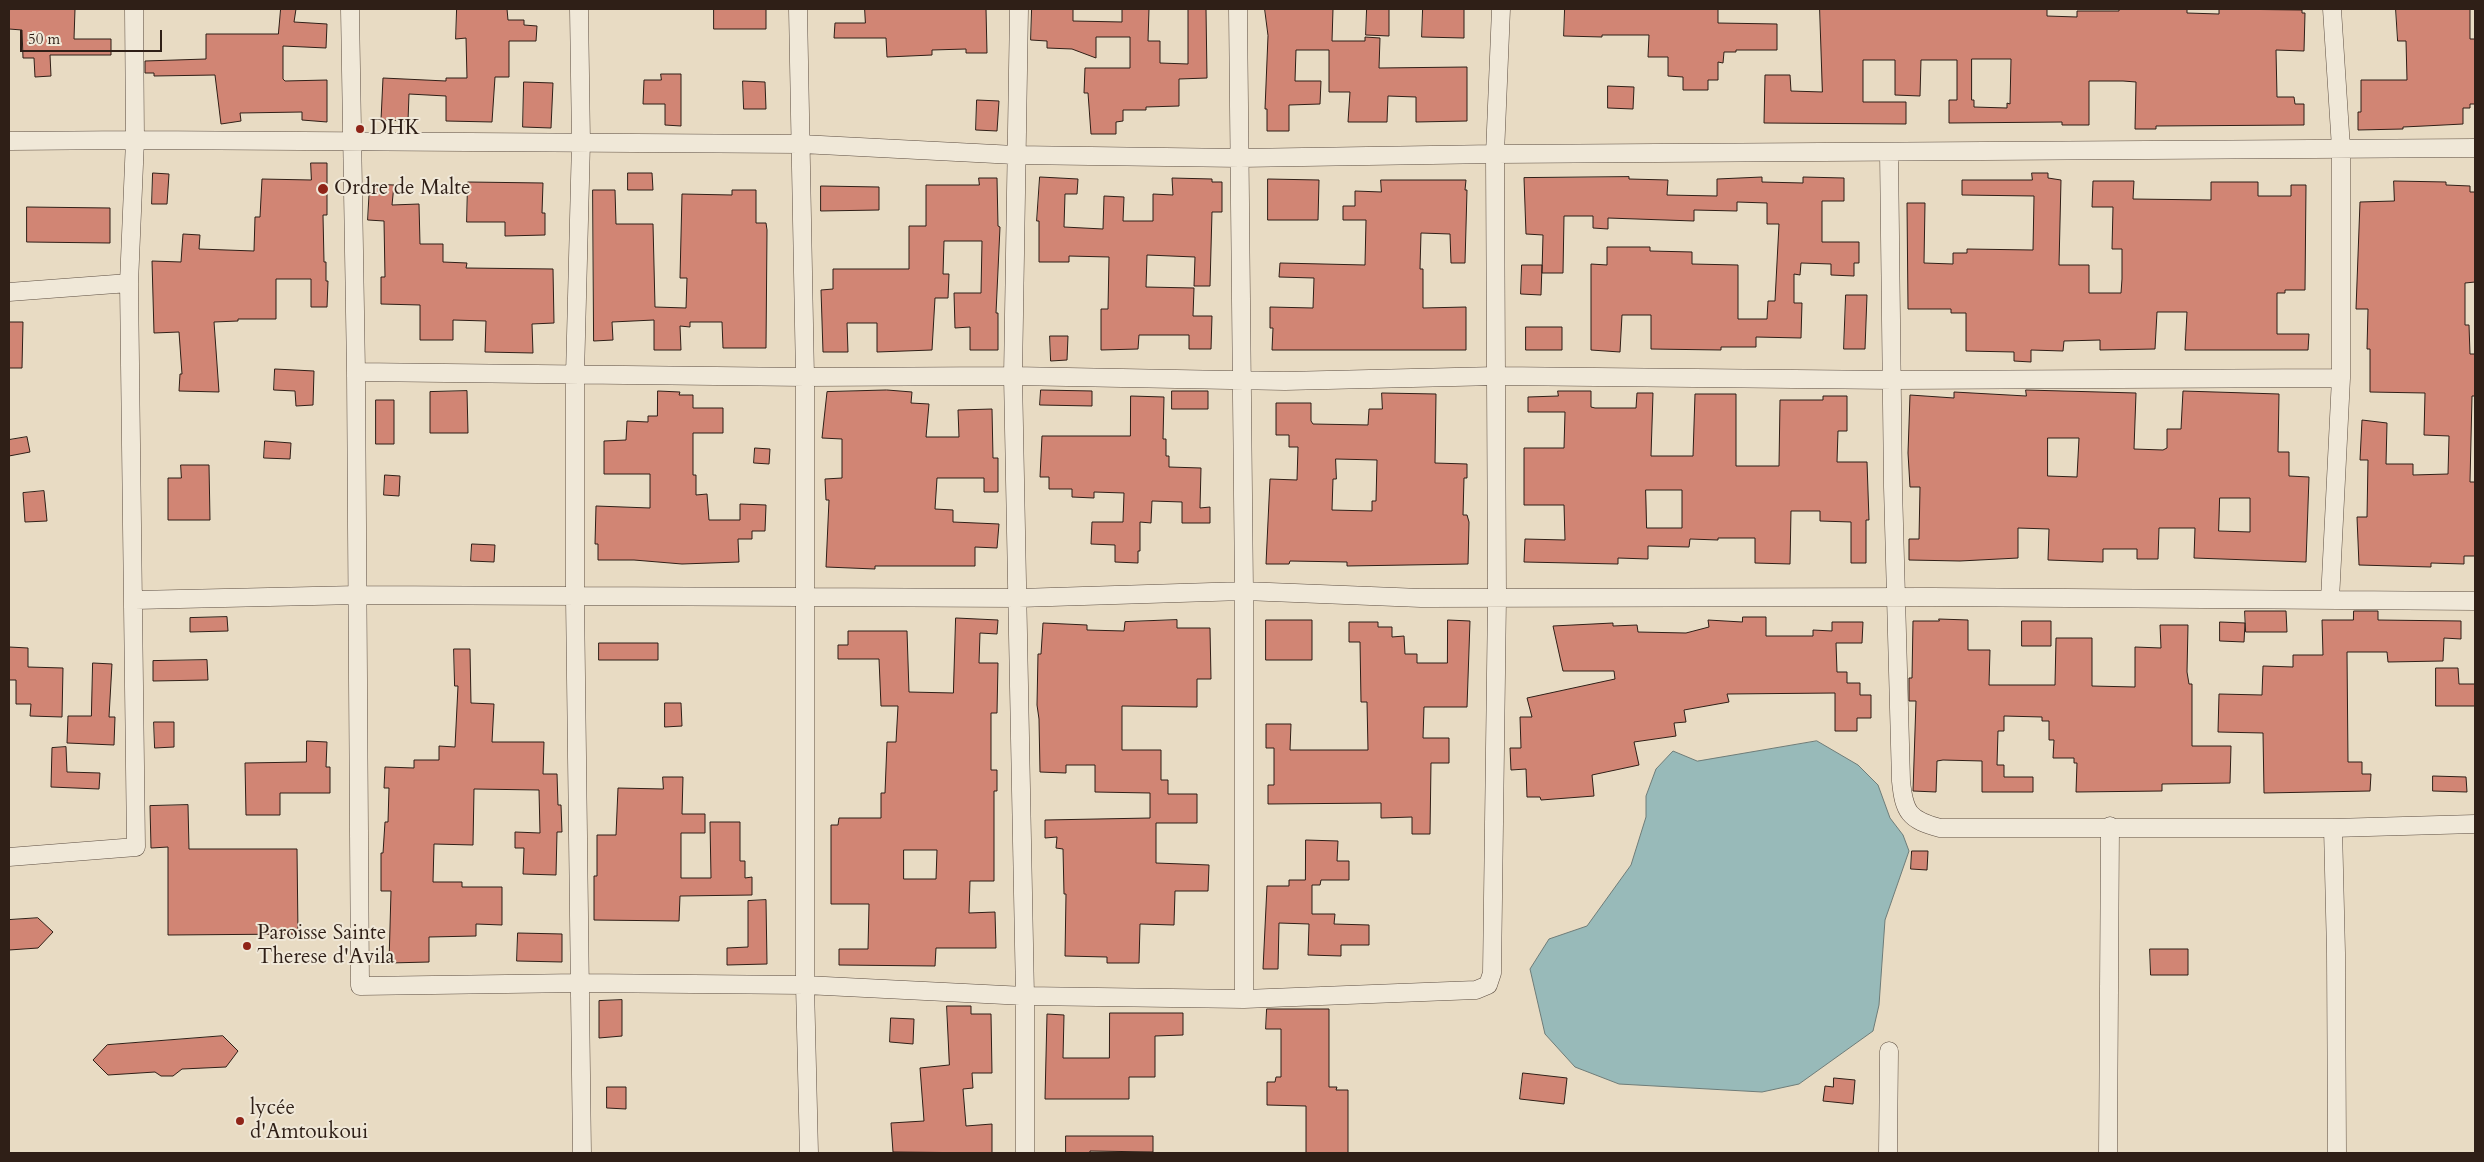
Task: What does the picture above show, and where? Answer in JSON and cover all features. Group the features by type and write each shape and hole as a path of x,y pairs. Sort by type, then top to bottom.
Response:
{"street":[{"path":"9,857 136,846 129,283 135,140 134,9"},
{"path":"350,9 356,372 360,986 580,983 805,985 1025,996 1244,999 1476,990 1488,985 1492,973 1497,598 1495,154 1501,9"},
{"path":"579,9 581,142 575,375 574,598 582,1153"},
{"path":"798,9 805,377 805,985 809,1153"},
{"path":"1018,9 1014,376 1025,996 1025,1153"},
{"path":"1238,9 1244,591 1244,999"},
{"path":"2330,600 2341,378 2341,148 2332,9"},
{"path":"9,141 801,144 1015,155 1240,158 1495,154 2475,148"},
{"path":"1889,152 1896,597 1903,803 1918,822 1940,828 2110,826 2333,828 2475,824"},
{"path":"9,292 129,283"},
{"path":"356,372 805,377 1014,376 1242,380 1497,376 1892,380 2341,378"},
{"path":"134,600 358,595 574,598 1019,598 1244,591 1497,598 1896,597 2475,601"},
{"path":"2108,1153 2110,826"},
{"path":"2333,828 2337,1153"},
{"path":"1888,1153 1889,1051"}],"water":[{"path":"1817,741 1858,765 1878,785 1890,818 1903,835 1909,851 1885,920 1879,1005 1873,1031 1799,1084 1762,1092 1619,1084 1575,1067 1545,1034 1530,969 1549,939 1587,926 1631,865 1646,817 1646,796 1656,769 1673,751 1697,761"}],"building":[{"path":"10,9 75,9 74,39 111,39 111,55 50,55 51,76 35,77 34,58 23,58 22,30 9,29"},
{"path":"281,9 296,9 294,22 327,24 326,48 283,46 283,79 285,81 327,80 327,122 302,120 302,112 240,113 241,121 221,124 215,75 154,76 154,73 145,73 145,61 206,59 206,34 278,34"},
{"path":"457,9 507,9 508,20 524,20 524,25 537,26 536,41 509,41 509,77 495,77 492,122 446,121 446,96 409,94 408,121 381,120 383,78 446,81 446,78 467,78 466,38 456,39"},
{"path":"714,9 766,9 766,29 714,29"},
{"path":"865,9 986,9 987,53 966,53 966,49 932,50 932,55 887,57 886,38 834,38 835,23 865,23"},
{"path":"1032,9 1073,9 1073,21 1122,22 1122,9 1149,9 1148,41 1160,41 1160,63 1188,64 1188,9 1206,9 1207,78 1179,79 1179,106 1146,107 1146,110 1123,110 1123,121 1116,122 1116,134 1091,134 1088,93 1084,93 1085,68 1130,68 1130,37 1096,37 1096,58 1072,49 1047,48 1047,41 1031,40"},
{"path":"1265,9 1333,9 1332,41 1365,41 1365,37 1380,38 1379,68 1467,67 1467,121 1416,122 1416,97 1388,96 1387,122 1348,122 1350,92 1329,92 1329,50 1296,50 1295,81 1321,81 1320,104 1289,105 1289,131 1267,131 1267,109 1265,109 1268,36"},
{"path":"1367,9 1389,9 1389,36 1366,35"},
{"path":"1423,9 1464,9 1464,38 1422,37"},
{"path":"1565,9 1718,9 1718,23 1777,24 1777,50 1736,50 1736,52 1724,52 1723,63 1718,62 1718,80 1708,80 1708,90 1683,90 1683,77 1668,76 1668,57 1648,57 1649,35 1564,36"},
{"path":"1820,9 2047,9 2047,16 2077,17 2077,11 2119,11 2119,9 2187,9 2187,13 2219,14 2219,9 2302,10 2302,13 2305,13 2304,51 2276,50 2277,97 2294,97 2295,104 2304,104 2304,125 2156,126 2156,129 2135,129 2136,82 2123,81 2089,81 2089,125 2062,125 2062,122 1949,123 1949,100 1957,100 1957,60 1921,60 1920,96 1895,95 1895,60 1863,60 1863,102 1906,102 1906,124 1764,123 1765,75 1790,75 1791,91 1822,92","holes":["1972,59 2011,59 2010,104 2007,103 2007,108 1974,107 1974,100 1972,100"]},
{"path":"2396,9 2470,9 2470,39 2475,39 2475,104 2470,104 2470,108 2463,108 2463,124 2403,127 2403,129 2358,130 2358,112 2361,112 2361,80 2407,80 2406,41 2398,41"},
{"path":"661,74 681,74 681,126 665,125 665,104 643,104 644,80 661,80"},
{"path":"743,81 765,82 766,109 744,109"},
{"path":"524,82 553,83 551,128 523,127"},
{"path":"1608,86 1634,87 1633,109 1608,108"},
{"path":"977,100 999,101 997,131 976,130"},
{"path":"311,163 327,163 327,215 323,215 324,262 326,262 326,281 328,281 327,307 311,307 311,279 276,279 276,319 238,319 238,321 214,322 219,392 179,391 180,374 182,374 179,332 154,333 152,261 181,262 183,234 200,235 199,249 254,251 255,217 260,217 262,179 311,180"},
{"path":"153,173 169,174 167,204 152,204"},
{"path":"628,173 652,173 653,190 628,190"},
{"path":"2032,173 2048,173 2048,178 2061,180 2059,265 2089,265 2089,293 2121,293 2122,279 2122,249 2112,249 2113,207 2092,207 2093,181 2134,181 2133,199 2211,200 2211,182 2258,182 2258,196 2291,196 2291,185 2306,185 2305,290 2285,290 2285,293 2277,293 2277,334 2309,334 2308,350 2185,350 2187,312 2157,312 2155,349 2100,350 2100,340 2064,341 2063,351 2031,350 2031,362 2014,361 2014,352 1966,351 1966,313 1951,313 1951,309 1908,309 1907,203 1925,203 1924,263 1953,264 1953,253 1967,253 1967,249 2033,250 2034,196 1962,195 1962,180 2032,180"},
{"path":"1040,177 1078,179 1077,194 1065,194 1064,227 1103,229 1104,196 1124,197 1123,221 1153,221 1153,194 1173,195 1172,178 1212,179 1212,182 1222,182 1222,212 1212,212 1210,286 1194,286 1195,257 1147,255 1146,287 1194,288 1193,316 1212,316 1211,349 1189,349 1189,335 1139,335 1138,349 1101,350 1101,309 1108,309 1109,257 1069,256 1069,262 1039,262 1039,221 1037,221"},
{"path":"1629,177 1629,179 1668,180 1667,195 1717,196 1717,179 1762,177 1762,182 1803,183 1803,177 1844,178 1844,201 1822,201 1822,242 1859,242 1859,263 1854,263 1854,276 1831,275 1831,264 1801,263 1800,275 1794,274 1794,303 1802,303 1801,338 1756,337 1756,347 1721,347 1721,350 1651,349 1651,315 1622,315 1620,352 1591,350 1591,264 1607,265 1607,247 1650,247 1650,251 1692,252 1692,264 1738,265 1738,319 1767,319 1768,301 1775,301 1779,224 1767,224 1767,203 1737,202 1737,211 1694,210 1694,221 1608,218 1608,229 1593,228 1593,216 1564,216 1563,273 1542,273 1543,235 1526,234 1524,178"},
{"path":"979,178 997,178 998,226 1000,227 996,313 998,313 998,350 970,350 970,327 955,328 954,293 981,293 982,241 944,241 943,274 949,274 948,298 935,298 932,350 877,352 877,323 847,323 848,352 823,352 821,290 833,289 833,269 909,269 909,226 926,226 926,185 979,185"},
{"path":"1268,179 1319,180 1318,220 1268,220"},
{"path":"1381,180 1466,180 1465,263 1451,263 1450,234 1421,233 1420,269 1423,269 1423,308 1466,307 1466,350 1272,350 1273,328 1270,328 1270,307 1313,308 1314,278 1279,277 1280,263 1365,265 1366,220 1343,220 1343,206 1355,206 1355,191 1381,192"},
{"path":"2394,181 2446,182 2446,185 2470,186 2470,192 2475,192 2475,282 2465,283 2465,325 2469,325 2470,354 2475,354 2475,396 2472,396 2470,482 2475,482 2475,556 2464,556 2464,564 2431,563 2431,567 2359,565 2357,517 2367,517 2368,460 2360,460 2362,420 2387,423 2386,464 2413,464 2413,475 2448,474 2449,436 2424,435 2425,393 2370,392 2370,349 2367,349 2368,309 2356,309 2360,202 2394,201"},
{"path":"468,182 543,183 542,213 545,213 545,235 505,236 505,222 467,222"},
{"path":"370,184 394,185 392,205 419,204 420,244 443,244 443,262 467,263 466,268 553,269 554,323 532,324 533,353 485,352 486,321 453,320 453,340 420,340 420,305 381,304 381,277 385,277 384,221 368,220"},
{"path":"821,186 879,187 879,210 821,211"},
{"path":"593,190 615,190 616,224 653,224 655,307 686,308 687,278 680,278 682,194 732,195 732,190 756,190 756,223 766,223 767,230 766,348 723,348 722,322 690,322 690,327 680,326 681,350 654,350 654,320 612,322 613,340 594,341"},
{"path":"27,207 110,208 110,243 27,242"},
{"path":"1522,265 1542,265 1541,295 1521,294"},
{"path":"1846,295 1867,295 1865,349 1844,349"},
{"path":"9,322 23,322 22,368 9,368"},
{"path":"1526,327 1562,327 1562,350 1526,350"},
{"path":"1050,336 1068,336 1067,360 1051,361"},
{"path":"275,369 314,371 313,405 296,406 295,391 274,390"},
{"path":"887,390 912,392 911,403 929,404 926,437 959,437 958,410 992,409 993,458 998,458 998,492 984,492 984,478 937,478 935,509 953,510 953,522 999,524 997,548 975,547 975,566 875,566 875,569 826,567 829,500 826,500 825,479 842,478 842,439 822,438 827,392"},
{"path":"1041,390 1092,391 1092,406 1040,405"},
{"path":"2026,390 2136,393 2134,449 2163,450 2167,448 2167,429 2181,429 2183,391 2279,394 2278,452 2289,452 2289,476 2309,477 2306,562 2194,558 2195,528 2159,528 2158,559 2137,559 2137,549 2103,549 2103,562 2048,560 2049,529 2018,528 2018,558 1960,561 1909,560 1909,539 1919,539 1920,487 1910,487 1908,453 1910,395 1954,398 1954,392 2026,396","holes":["2048,438 2079,438 2077,477 2048,476","2220,498 2250,498 2250,532 2219,531"]},
{"path":"467,391 468,433 430,433 430,392"},
{"path":"658,391 680,392 679,395 693,395 693,408 723,408 723,433 693,433 693,475 696,475 696,495 707,494 709,520 740,520 740,504 766,505 765,531 752,531 752,539 738,539 739,562 682,564 634,560 598,560 598,544 595,544 596,506 650,508 650,474 604,474 604,441 626,440 627,421 648,422 648,416 657,416"},
{"path":"1172,391 1208,391 1208,409 1172,409"},
{"path":"1558,391 1591,391 1591,407 1636,408 1637,393 1653,393 1651,456 1693,456 1695,394 1736,394 1736,466 1779,466 1780,400 1823,400 1823,396 1847,396 1847,431 1838,431 1837,462 1867,462 1869,520 1866,520 1866,563 1851,563 1851,522 1820,521 1820,511 1791,511 1790,564 1755,563 1755,538 1690,539 1689,547 1648,546 1648,559 1618,558 1618,564 1524,562 1525,539 1565,540 1564,505 1524,505 1524,448 1564,448 1565,412 1528,412 1528,397 1558,396","holes":["1646,490 1682,490 1682,528 1647,528"]},
{"path":"1382,393 1436,394 1435,463 1467,464 1467,478 1464,478 1463,515 1467,515 1469,522 1468,564 1347,566 1347,562 1290,561 1289,564 1266,564 1270,479 1297,480 1298,447 1289,447 1289,435 1276,435 1276,403 1311,403 1311,421 1313,424 1368,425 1369,409 1382,409","holes":["1336,459 1377,460 1376,501 1372,501 1372,511 1332,510 1333,479 1336,479"]},
{"path":"1131,396 1164,397 1163,439 1166,439 1166,456 1169,456 1169,467 1201,468 1200,508 1210,507 1210,523 1182,523 1182,502 1152,501 1151,523 1140,522 1138,563 1115,562 1115,545 1091,544 1092,522 1123,522 1124,493 1094,492 1094,498 1072,497 1072,489 1049,489 1049,477 1040,477 1042,436 1130,436"},
{"path":"376,400 394,400 394,444 376,444"},
{"path":"27,437 30,452 9,456 9,440"},
{"path":"265,441 291,443 290,459 264,458"},
{"path":"755,448 770,449 769,464 754,463"},
{"path":"181,465 209,465 210,520 168,520 168,478 181,478"},
{"path":"385,475 400,476 399,496 384,495"},
{"path":"44,491 47,521 25,522 23,493"},
{"path":"472,544 495,545 494,562 471,561"},
{"path":"2245,611 2286,611 2287,632 2246,632"},
{"path":"2354,611 2378,611 2378,620 2461,621 2461,639 2444,638 2443,661 2388,662 2387,652 2347,652 2348,762 2362,762 2362,774 2371,774 2370,791 2264,793 2263,733 2218,732 2219,694 2262,695 2263,666 2293,667 2293,655 2323,655 2322,620 2353,620"},
{"path":"227,617 228,631 190,632 190,618"},
{"path":"1743,617 1766,617 1766,636 1813,636 1813,630 1832,631 1832,622 1863,622 1862,643 1836,643 1837,672 1847,672 1847,683 1860,683 1860,695 1871,695 1871,718 1857,718 1857,731 1835,731 1835,693 1727,694 1729,702 1684,710 1686,722 1674,723 1676,736 1634,742 1639,765 1592,775 1594,796 1541,800 1540,797 1527,797 1526,769 1511,770 1510,748 1521,748 1520,717 1532,717 1527,698 1615,679 1614,671 1563,671 1553,626 1613,623 1613,626 1637,625 1638,632 1686,633 1709,627 1708,620 1742,622"},
{"path":"956,618 998,620 997,634 980,633 979,663 998,663 997,713 991,713 991,770 997,770 997,791 994,791 994,881 970,881 969,913 995,912 996,948 936,948 935,966 839,965 839,949 868,949 869,904 831,904 831,825 838,825 839,818 881,818 881,793 885,793 887,742 896,742 898,706 881,706 879,659 838,659 838,645 848,645 848,631 907,631 909,692 953,693","holes":["904,850 937,850 936,879 904,879"]},
{"path":"1939,619 1968,620 1968,650 1990,650 1989,685 2055,685 2056,638 2092,638 2092,686 2135,687 2135,647 2161,648 2160,625 2188,625 2187,672 2189,684 2192,684 2192,746 2231,746 2230,783 2162,784 2162,791 2076,792 2077,763 2074,763 2074,758 2053,758 2054,740 2049,740 2049,721 2042,721 2042,717 2004,716 2004,731 1998,731 1997,765 2004,765 2004,777 2033,777 2033,792 1982,792 1982,761 1943,760 1937,761 1936,792 1913,791 1916,701 1909,701 1909,678 1912,678 1913,621 1939,621"},
{"path":"1177,620 1177,628 1210,628 1211,679 1197,679 1197,707 1122,706 1122,750 1161,750 1161,780 1168,780 1168,794 1197,794 1197,823 1156,823 1156,863 1209,865 1208,891 1175,891 1174,925 1140,924 1139,963 1107,963 1107,957 1065,956 1066,894 1064,894 1063,849 1056,848 1057,837 1045,838 1045,820 1150,818 1150,793 1095,792 1095,765 1066,765 1066,773 1040,772 1037,705 1038,654 1041,654 1043,623 1087,625 1087,630 1124,631 1125,622"},
{"path":"1266,620 1312,620 1312,660 1266,660"},
{"path":"1448,620 1470,621 1467,707 1424,707 1423,738 1449,738 1449,763 1431,763 1430,834 1412,834 1412,817 1381,818 1381,803 1268,804 1268,785 1274,785 1274,748 1266,748 1266,724 1291,724 1290,750 1368,750 1367,702 1361,702 1360,642 1349,642 1349,622 1378,622 1378,627 1392,627 1392,637 1404,636 1405,654 1417,654 1417,663 1447,663"},
{"path":"2022,621 2051,621 2051,646 2022,646"},
{"path":"2220,622 2245,623 2244,642 2220,641"},
{"path":"599,643 658,643 658,660 599,660"},
{"path":"9,647 28,648 28,667 63,668 62,717 30,716 31,704 16,704 16,680 9,680"},
{"path":"454,649 470,649 471,703 494,704 492,742 544,742 543,774 557,774 558,805 561,805 562,832 557,832 556,875 523,874 524,848 515,848 515,832 540,833 539,790 474,789 473,845 434,844 433,882 462,882 462,887 502,887 502,925 476,924 476,936 429,937 429,962 389,963 391,891 381,891 381,853 383,853 385,822 388,822 389,788 384,788 385,767 414,768 414,760 439,760 439,746 455,747 458,686 455,686"},
{"path":"207,660 208,680 153,681 153,661"},
{"path":"93,663 112,664 109,717 115,717 114,745 67,743 68,716 91,716"},
{"path":"2436,668 2458,668 2459,684 2475,684 2475,706 2436,706"},
{"path":"665,703 681,703 682,726 665,727"},
{"path":"154,722 174,722 174,747 155,748"},
{"path":"307,741 327,742 326,767 330,767 330,793 280,793 280,815 246,815 245,763 306,762"},
{"path":"66,747 67,772 100,773 99,789 51,787 52,748"},
{"path":"2433,776 2466,777 2467,792 2433,791"},
{"path":"663,777 683,777 682,814 705,814 705,833 681,833 681,878 711,878 710,822 740,822 740,861 745,861 745,878 752,877 752,895 680,896 679,921 594,920 594,876 597,876 597,835 616,835 618,788 663,789"},
{"path":"188,805 189,849 297,849 298,934 168,935 168,847 151,848 150,806"},
{"path":"1306,840 1338,841 1337,861 1349,861 1349,880 1321,880 1320,885 1312,885 1312,914 1335,914 1334,924 1369,925 1369,945 1341,945 1341,956 1308,955 1309,924 1279,923 1278,969 1263,969 1267,886 1289,886 1289,880 1305,880"},
{"path":"1912,851 1928,851 1927,870 1911,869"},
{"path":"766,900 767,964 727,965 727,948 748,947 748,901"},
{"path":"38,918 53,932 38,948 9,950 9,920"},
{"path":"518,933 562,934 562,962 517,961"},
{"path":"2150,949 2188,949 2188,975 2151,975"},
{"path":"622,1000 622,1036 599,1038 599,1001"},
{"path":"947,1006 971,1006 971,1014 991,1014 992,1073 972,1073 973,1088 963,1089 966,1126 992,1124 992,1153 893,1152 891,1123 924,1121 920,1068 949,1065"},
{"path":"1267,1009 1329,1009 1329,1087 1337,1087 1336,1090 1348,1090 1348,1153 1306,1153 1306,1106 1267,1105 1267,1082 1275,1082 1276,1077 1281,1077 1281,1029 1266,1029"},
{"path":"1110,1013 1183,1013 1183,1035 1155,1036 1155,1077 1129,1077 1129,1099 1045,1099 1047,1014 1064,1015 1063,1058 1109,1058"},
{"path":"891,1018 914,1019 913,1044 890,1042"},
{"path":"223,1036 238,1051 226,1067 182,1069 173,1076 161,1076 155,1072 108,1075 93,1060 107,1045"},
{"path":"1523,1073 1567,1078 1564,1104 1520,1099"},
{"path":"1834,1078 1855,1080 1853,1104 1823,1101 1825,1086 1833,1087"},
{"path":"607,1087 626,1087 626,1109 607,1108"},
{"path":"1066,1136 1153,1136 1153,1152 1090,1151 1090,1153 1066,1153"}],"place":[{"name":"DHK","path":"360,129"},
{"name":"Ordre de Malte","path":"323,189"},
{"name":"Paroisse Sainte Therese d'Avila","path":"247,946"},
{"name":"lycée d'Amtoukoui","path":"240,1121"}]}
